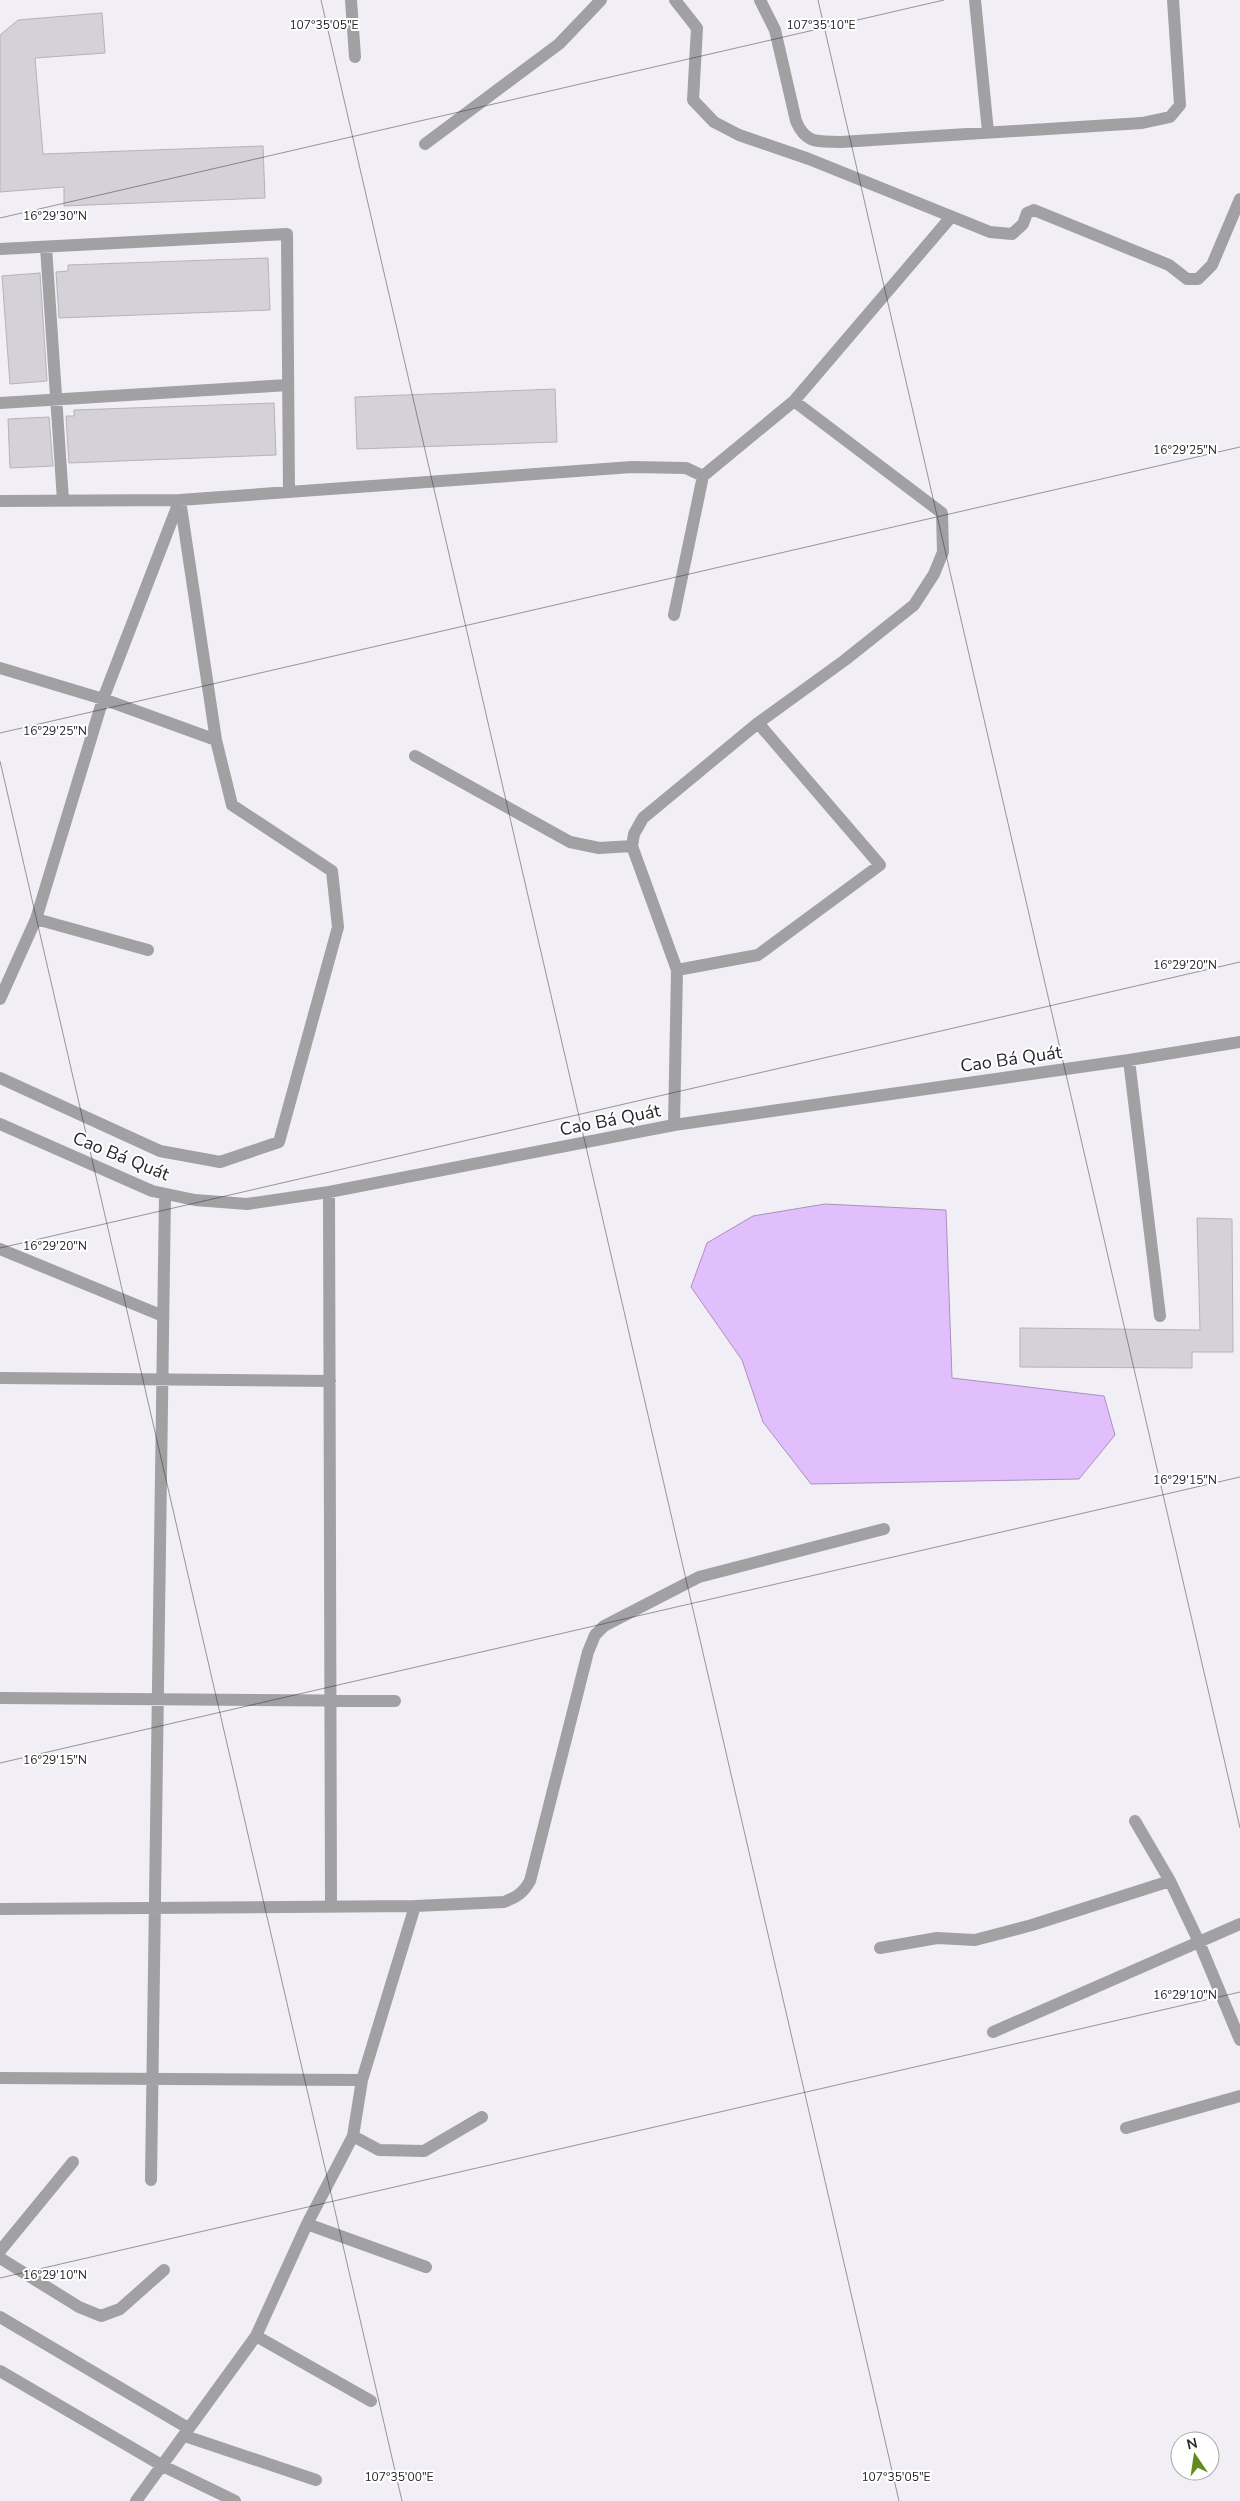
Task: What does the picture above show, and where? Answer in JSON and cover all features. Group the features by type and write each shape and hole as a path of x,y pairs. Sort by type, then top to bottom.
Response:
{"street":[{"path":"351,0 355,57"},
{"path":"425,144 559,44 601,0"},
{"path":"675,0 697,28 693,100 714,122 740,135 809,159 951,218 990,232 1012,234 1023,224 1027,213 1034,210 1169,264 1187,279 1198,279 1212,265 1240,199"},
{"path":"760,0 776,30 800,132 811,141 841,142 1142,123 1170,117 1180,104 1173,0"},
{"path":"975,0 988,132"},
{"path":"674,615 703,476 794,401 951,218"},
{"path":"0,249 288,234 289,492"},
{"path":"46,247 63,500"},
{"path":"0,403 288,385"},
{"path":"674,1125 677,970 632,846 634,834 643,818 758,723 845,660 914,605 934,574 942,552 942,513 794,401"},
{"path":"0,501 180,500 632,467 686,468 703,476"},
{"path":"0,999 36,919 103,699 180,500"},
{"path":"0,1078 160,1151 220,1162 279,1142 338,927 332,871 232,805 216,740 180,500"},
{"path":"0,668 103,699 216,740"},
{"path":"677,970 758,955 880,865 758,723"},
{"path":"415,756 570,842 599,848 632,846"},
{"path":"36,919 148,950"},
{"name":"Cao Bá Quát","path":"0,1124 152,1191 195,1200 247,1204 329,1192 674,1125 1129,1060 1240,1042"},
{"path":"1129,1060 1160,1316"},
{"path":"329,1192 331,1906"},
{"path":"151,2180 165,1194"},
{"path":"0,1249 163,1316"},
{"path":"0,1378 330,1381"},
{"path":"0,1909 415,1906 504,1902 520,1896 530,1881 588,1652 595,1635 604,1626 699,1577 884,1529"},
{"path":"0,1698 395,1701"},
{"path":"1135,1821 1170,1881 1199,1942 1240,2040"},
{"path":"880,1948 937,1938 975,1940 1032,1926 1170,1881"},
{"path":"136,2501 256,2336 307,2224 353,2136 362,2080 415,1906"},
{"path":"993,2032 1240,1924"},
{"path":"0,2078 362,2080"},
{"path":"1126,2128 1240,2096"},
{"path":"353,2136 379,2150 424,2151 482,2117"},
{"path":"0,2251 73,2162"},
{"path":"307,2224 426,2267"},
{"path":"0,2258 79,2306 101,2316 120,2309 164,2270"},
{"path":"0,2317 187,2432 316,2480"},
{"path":"256,2336 372,2401"},
{"path":"0,2371 163,2466 235,2501"}],"shaded area":[{"path":"825,1204 946,1210 952,1378 1104,1396 1115,1435 1079,1479 811,1484 763,1422 742,1360 691,1287 707,1243 753,1216"}],"building":[{"path":"102,13 105,53 35,58 43,154 263,146 265,198 64,206 64,187 0,192 0,35 18,20"},
{"path":"268,258 270,310 59,318 56,272 68,271 68,265"},
{"path":"40,273 47,381 10,384 2,276"},
{"path":"555,389 557,442 357,449 355,397"},
{"path":"274,403 276,455 69,463 66,416 74,416 74,410"},
{"path":"49,417 53,466 10,468 8,419"},
{"path":"1197,1218 1232,1219 1233,1352 1192,1352 1192,1368 1020,1367 1020,1328 1200,1330"}]}
